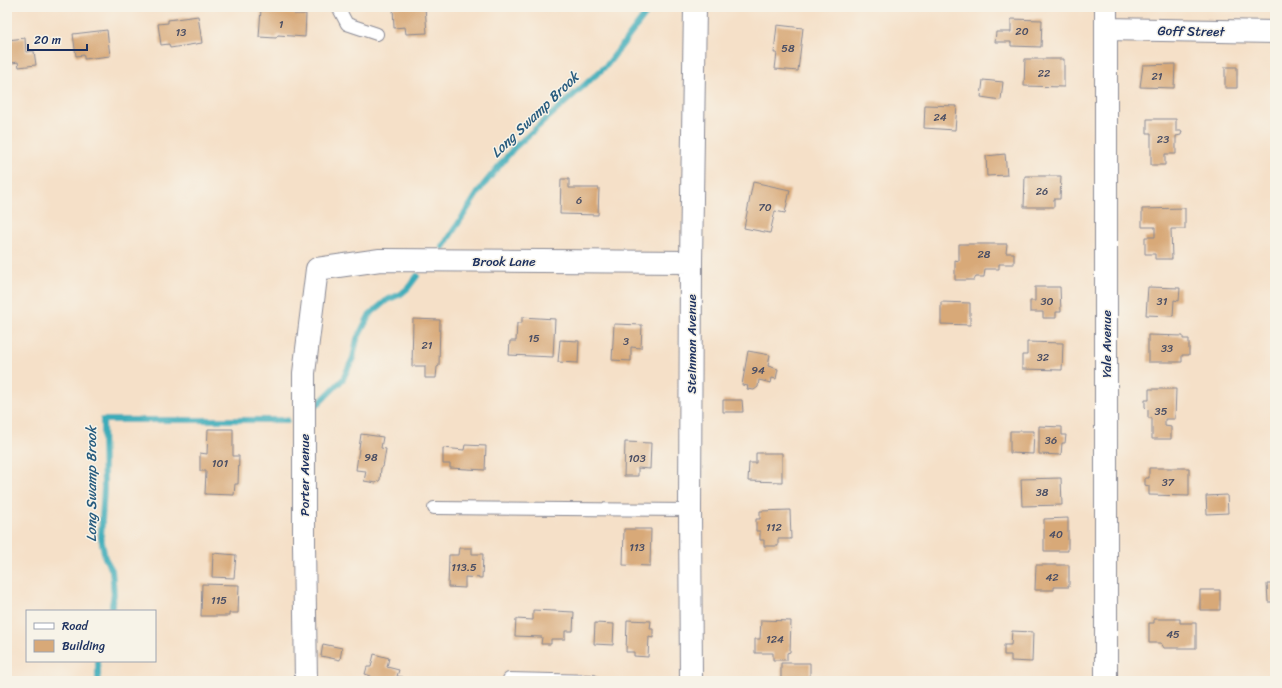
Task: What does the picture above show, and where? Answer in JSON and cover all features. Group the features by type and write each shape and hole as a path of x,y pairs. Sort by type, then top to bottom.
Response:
{"street":[{"name":"Steinman Avenue","path":"691,681 691,262 695,7"},
{"name":"Yale Avenue","path":"1106,7 1106,681"},
{"name":"Goff Street","path":"1106,29 1275,32"},
{"name":"Brook Lane","path":"317,269 380,260 691,262"},
{"name":"Porter Avenue","path":"306,681 304,373 317,269"}],"lane":[{"path":"338,7 347,24 377,34"},
{"path":"434,508 690,510"},
{"path":"509,679 593,681"}],"building":[{"path":"393,7 425,7 427,33 406,34 405,27 394,28"},
{"path":"261,9 294,11 294,14 306,14 305,37 278,35 276,38 259,37"},
{"path":"198,16 202,43 170,48 169,44 161,45 158,24 168,23 168,20"},
{"path":"1011,19 1042,20 1041,47 1011,46 1011,42 995,42 996,32 1011,32"},
{"path":"777,25 803,28 798,71 775,69 777,53 774,53"},
{"path":"107,30 110,56 84,59 84,55 76,56 73,34"},
{"path":"25,38 26,52 34,51 36,65 19,67 18,62 7,64 7,40"},
{"path":"1025,59 1064,59 1064,87 1024,86"},
{"path":"1175,64 1174,88 1140,87 1143,65"},
{"path":"1225,67 1237,67 1237,88 1225,88"},
{"path":"983,80 1003,82 1001,100 981,97"},
{"path":"925,105 957,106 955,130 924,128"},
{"path":"1147,119 1176,119 1176,131 1182,131 1181,135 1176,136 1176,154 1165,154 1165,165 1151,165 1151,133 1147,133"},
{"path":"1005,154 1007,175 987,176 986,156"},
{"path":"1025,176 1061,176 1060,199 1054,199 1054,207 1024,207"},
{"path":"561,179 569,179 569,188 599,188 598,215 560,214"},
{"path":"753,182 790,190 785,213 775,211 770,233 744,228"},
{"path":"1185,208 1185,229 1171,229 1172,259 1155,259 1155,254 1145,254 1145,237 1155,237 1155,227 1142,227 1142,209"},
{"path":"959,244 1007,244 1006,253 1014,253 1014,264 999,264 999,269 985,269 984,277 976,277 974,280 955,280 955,260 959,261"},
{"path":"1035,287 1060,287 1061,312 1056,312 1056,318 1043,318 1043,312 1030,312 1030,301 1035,301"},
{"path":"1148,287 1180,288 1179,301 1174,300 1173,316 1146,315"},
{"path":"941,302 970,303 970,325 941,324"},
{"path":"522,317 555,319 553,357 509,355 510,341 516,341 517,323 522,323"},
{"path":"413,319 440,320 439,366 437,367 436,378 425,378 425,366 412,366"},
{"path":"614,324 642,325 641,348 631,347 631,361 612,360"},
{"path":"1148,335 1183,336 1183,339 1189,339 1189,355 1182,355 1182,362 1148,362"},
{"path":"560,340 579,341 578,363 558,362"},
{"path":"1027,342 1063,343 1062,370 1022,369 1022,355 1027,355"},
{"path":"748,351 770,355 768,366 778,369 776,379 772,378 771,383 759,380 758,387 754,390 747,389 748,386 742,385"},
{"path":"1149,389 1176,389 1175,419 1165,419 1165,426 1171,427 1171,439 1152,439 1152,418 1148,418 1148,410 1145,407 1145,400 1149,400"},
{"path":"723,400 742,400 743,412 723,412"},
{"path":"1039,426 1062,427 1062,435 1066,435 1065,443 1062,443 1061,455 1039,454"},
{"path":"208,429 233,429 233,456 239,456 238,484 235,484 234,495 205,494 206,471 200,471 200,453 207,454"},
{"path":"1010,431 1034,431 1033,454 1010,453"},
{"path":"361,434 383,437 381,448 386,449 383,467 381,468 380,480 376,483 364,481 366,471 356,470"},
{"path":"625,442 651,443 650,469 638,468 638,476 624,476"},
{"path":"465,445 486,446 485,470 450,468 450,464 443,464 443,448 464,450"},
{"path":"756,453 782,453 782,482 748,481 749,463 756,463"},
{"path":"1149,468 1189,468 1189,496 1149,495 1149,486 1145,485 1145,478 1149,478"},
{"path":"1061,478 1062,505 1022,506 1021,479"},
{"path":"1227,495 1228,513 1207,514 1206,496"},
{"path":"790,510 791,539 778,539 778,546 764,546 764,540 760,540 760,531 756,531 756,519 760,519 760,511"},
{"path":"1068,518 1068,551 1044,551 1044,519"},
{"path":"624,529 651,529 650,566 623,565"},
{"path":"459,548 472,548 472,554 483,554 482,578 465,577 465,588 448,587 449,555 458,555"},
{"path":"213,553 236,555 234,578 212,577"},
{"path":"1036,565 1069,565 1069,587 1054,587 1054,590 1035,590"},
{"path":"202,584 239,585 238,613 229,613 229,616 201,616"},
{"path":"1267,584 1275,584 1275,602 1268,602"},
{"path":"1200,590 1220,590 1220,610 1200,610"},
{"path":"533,610 574,612 573,631 565,631 565,639 551,639 551,644 541,644 542,637 515,636 516,619 533,620"},
{"path":"1154,619 1180,619 1180,623 1196,623 1196,648 1164,648 1161,643 1149,643 1149,623 1154,623"},
{"path":"627,620 651,621 650,629 653,629 653,638 649,637 648,657 634,656 634,652 626,652"},
{"path":"761,620 791,621 790,652 787,653 787,660 773,660 773,653 755,653 755,639 760,639"},
{"path":"595,623 614,624 613,645 594,644"},
{"path":"1012,631 1033,632 1032,662 1011,661 1011,655 1004,655 1004,645 1011,645"},
{"path":"323,644 342,648 340,660 321,656"},
{"path":"374,654 389,658 387,667 399,670 397,676 403,677 402,681 370,681 371,676 365,674 367,667 371,667"},
{"path":"781,663 810,663 810,681 781,681"}],"waterway":[{"name":"Long Swamp Brook","path":"443,247 481,188 514,148 607,65 651,7"},
{"name":"Long Swamp Brook","path":"318,404 343,379 353,358 357,339 370,314 387,300 401,294 408,288 417,276"},
{"name":"Long Swamp Brook","path":"111,610 114,594 112,570 105,558 101,537 104,489 103,420 287,420"},
{"name":"Long Swamp Brook","path":"98,662 98,681"}]}
